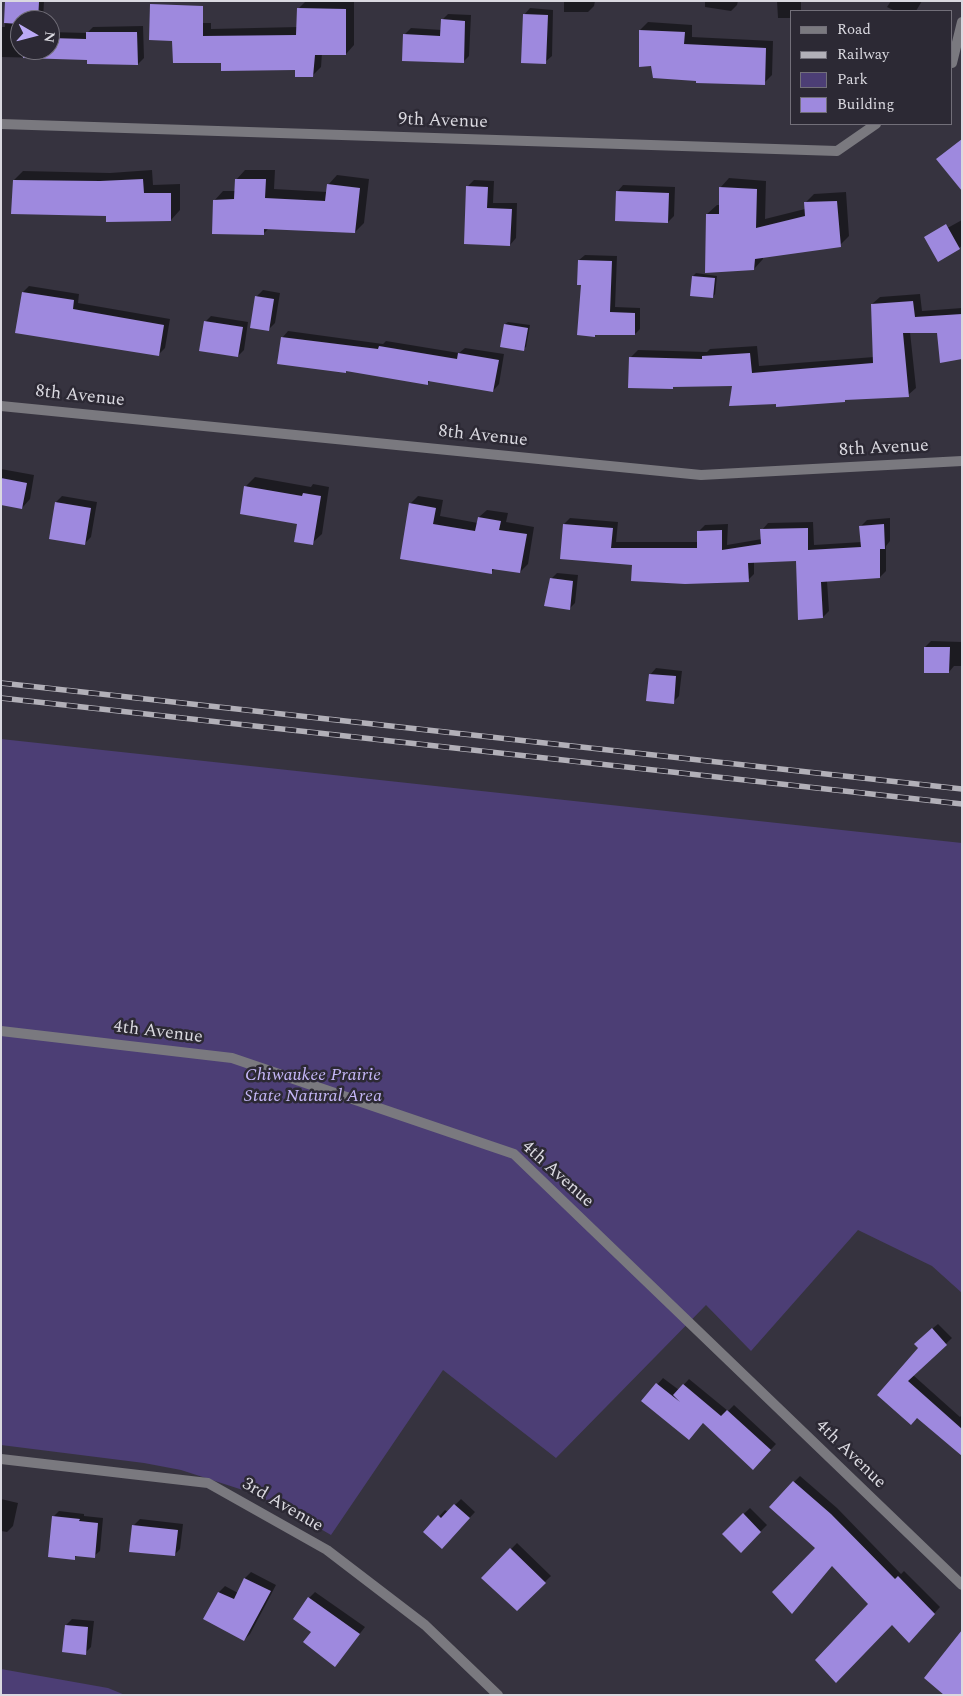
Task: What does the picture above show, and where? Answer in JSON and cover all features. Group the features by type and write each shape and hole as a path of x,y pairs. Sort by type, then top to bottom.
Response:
{"street":[{"path":"953,59 962,22"},
{"name":"9th Avenue","path":"1,124 837,151 875,125"},
{"name":"8th Avenue","path":"1,406 701,475 962,461"},
{"name":"4th Avenue","path":"1,1031 232,1058 514,1154 962,1585"},
{"name":"3rd Avenue","path":"1,1459 208,1482 327,1550 425,1624 498,1695"}],"green space":[{"name":"Chiwaukee Prairie State Natural Area","path":"1,739 962,843 962,1293 932,1266 858,1230 751,1351 706,1305 556,1458 443,1370 331,1535 288,1510 249,1492 181,1470 144,1463 1,1445"},
{"path":"1,1669 108,1688 125,1695 1,1695"}],"building":[{"path":"5,1 39,2 39,10 10,10 10,23 4,23"},
{"path":"150,4 203,6 203,36 296,35 297,8 346,9 346,55 315,55 313,77 295,77 295,70 221,71 221,63 173,63 172,41 149,40"},
{"path":"523,14 548,15 546,64 521,63"},
{"path":"441,19 465,21 464,63 402,61 403,34 440,36"},
{"path":"639,30 685,32 684,44 766,48 765,85 696,83 696,81 653,78 651,66 639,67"},
{"path":"86,32 137,32 138,65 87,64 87,60 60,59 60,38 86,39"},
{"path":"962,139 962,191 936,159"},
{"path":"143,179 144,193 171,193 171,221 106,222 106,216 11,214 13,180 100,181"},
{"path":"235,179 266,179 265,198 325,201 327,184 360,188 355,233 264,229 264,235 212,234 213,200 234,199"},
{"path":"466,186 488,187 487,208 512,209 510,246 464,244"},
{"path":"719,187 757,189 756,228 805,216 804,202 837,201 841,247 755,259 754,270 705,273 706,214 719,214"},
{"path":"616,191 669,193 668,223 615,221"},
{"path":"946,224 960,249 938,262 924,237"},
{"path":"578,260 612,261 610,312 635,313 635,335 595,335 595,337 577,335 581,285 577,285"},
{"path":"692,276 715,278 713,298 690,296"},
{"path":"22,292 74,300 73,309 164,325 159,356 15,333"},
{"path":"255,296 274,299 269,331 250,328"},
{"path":"913,301 915,317 962,314 962,359 940,363 937,333 903,333 909,397 845,400 845,402 776,407 776,404 729,406 732,386 673,387 673,389 628,388 629,357 702,359 702,356 750,353 752,373 873,363 871,304"},
{"path":"204,321 243,327 238,357 199,351"},
{"path":"504,324 528,328 524,351 500,347"},
{"path":"281,337 378,349 379,346 457,359 458,353 499,360 493,392 428,381 428,385 346,371 346,373 277,364"},
{"path":"1,478 27,483 22,509 1,505"},
{"path":"244,486 302,496 303,493 321,496 313,545 294,542 297,524 240,514"},
{"path":"55,502 91,508 85,545 49,539"},
{"path":"409,503 436,508 433,524 475,531 478,517 501,521 499,530 527,534 520,573 492,569 492,574 400,559"},
{"path":"563,524 613,528 611,548 697,548 697,531 722,530 722,550 761,544 760,529 808,528 808,550 861,547 859,526 884,524 885,549 880,549 880,578 821,582 823,618 798,620 796,561 748,563 749,582 685,584 631,581 632,565 560,559"},
{"path":"550,578 573,581 570,610 544,606"},
{"path":"924,647 950,647 949,673 924,673"},
{"path":"649,674 676,676 674,704 646,701"},
{"path":"932,1328 947,1345 908,1381 962,1429 962,1456 917,1418 911,1425 877,1395 918,1348 914,1344"},
{"path":"656,1383 680,1402 673,1395 683,1384 721,1416 727,1410 771,1450 753,1470 703,1423 689,1440 641,1401"},
{"path":"793,1481 831,1514 895,1579 898,1576 935,1614 909,1643 892,1625 836,1683 815,1660 868,1604 832,1566 792,1614 772,1592 815,1548 769,1507"},
{"path":"454,1504 470,1518 442,1549 423,1532 438,1515 441,1518"},
{"path":"743,1513 761,1532 741,1553 722,1534"},
{"path":"52,1516 98,1523 95,1558 75,1556 75,1560 48,1557"},
{"path":"132,1525 178,1530 175,1556 129,1552"},
{"path":"510,1548 546,1583 517,1611 481,1578"},
{"path":"244,1578 271,1591 244,1641 203,1619 218,1592 234,1599"},
{"path":"308,1597 360,1634 335,1667 303,1642 311,1632 293,1619"},
{"path":"65,1625 88,1627 86,1655 62,1652"},
{"path":"962,1630 962,1695 944,1695 924,1678"}],"railway":[{"path":"1,683 962,789"},
{"path":"1,698 962,804"}]}
